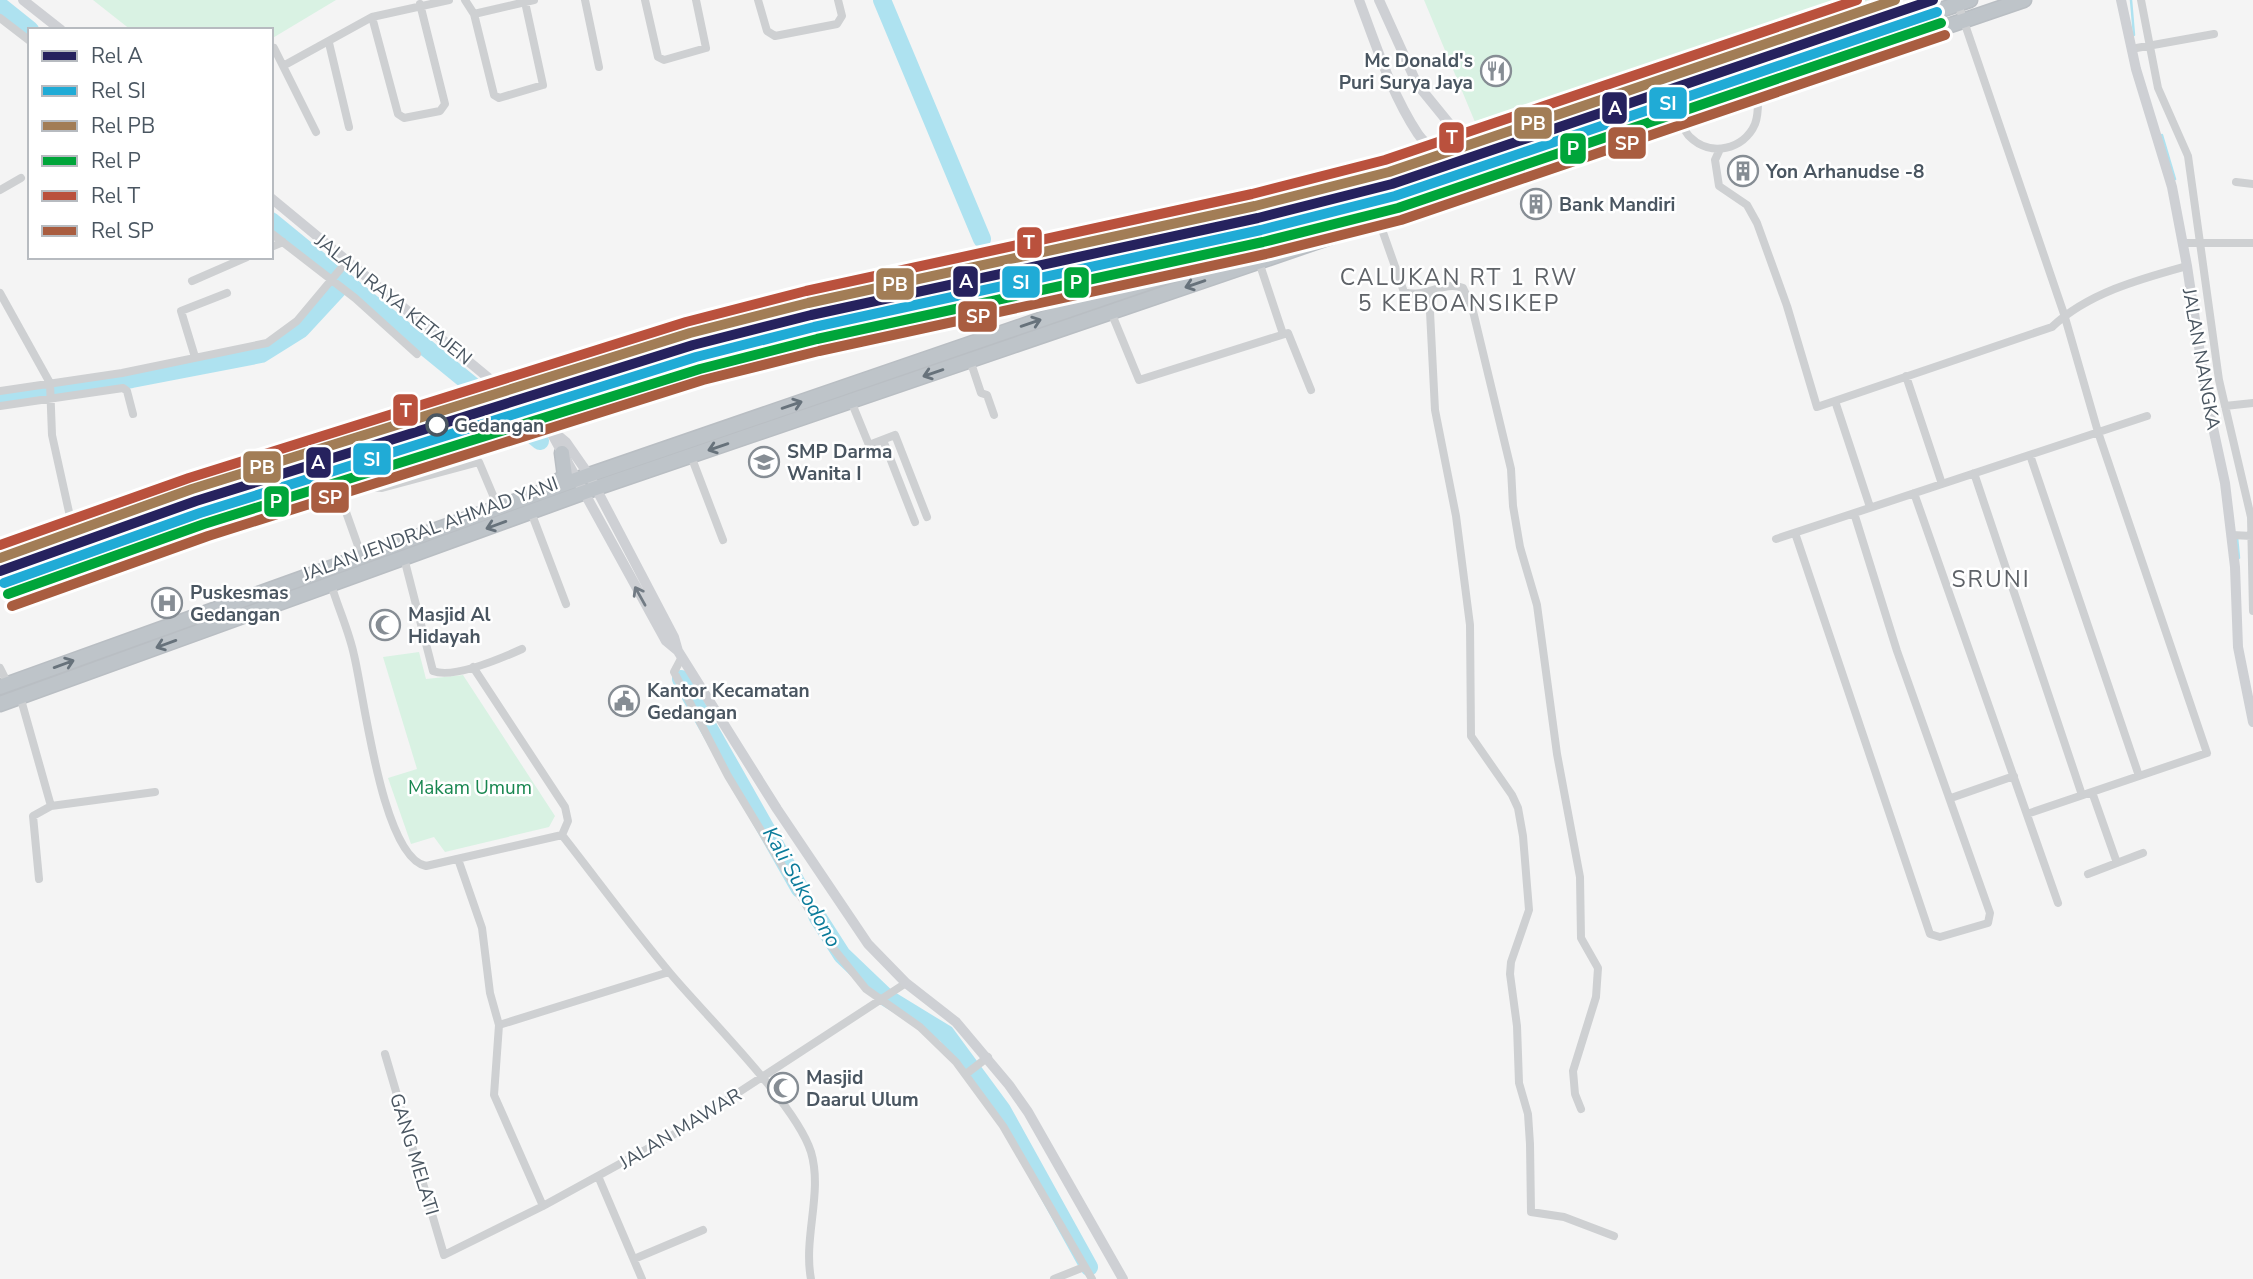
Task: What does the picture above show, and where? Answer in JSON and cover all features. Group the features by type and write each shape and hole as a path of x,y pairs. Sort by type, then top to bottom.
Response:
{"highway":[{"path":"586,484 691,456 2024,0"},
{"path":"586,484 1457,176 1964,2"},
{"path":"1473,171 1479,186"},
{"path":"1457,176 1464,191"},
{"path":"543,491 565,476 562,453"},
{"name":"JALAN JENDRAL AHMAD YANI","path":"4,686 543,491 586,484"},
{"name":"JALAN JENDRAL AHMAD YANI","path":"0,704 531,512 586,484"}],"street":[{"path":"23,0 58,28"},
{"path":"283,66 372,17 420,4 449,0"},
{"path":"465,0 474,14 494,95 499,98 543,85 525,2"},
{"path":"474,14 534,0"},
{"path":"585,0 599,67"},
{"path":"645,0 658,57 664,60 706,48 696,0"},
{"path":"758,0 767,31 775,36 837,24 842,16 838,0"},
{"path":"1359,0 1392,87 1417,133 1447,157 1457,176"},
{"path":"1379,0 1417,84 1446,118 1473,171"},
{"path":"0,550 71,522 283,450 498,383 790,305 1068,245 1313,187 1432,147 1605,96 1883,0"},
{"name":"JALAN NANGKA","path":"2122,0 2172,187 2183,243 2233,535 2243,682 2253,719"},
{"path":"2141,0 2148,48 2158,88 2188,156 2198,241 2225,406 2249,508 2252,613 2237,617"},
{"path":"1964,2 1964,21 2064,314 2098,432 2207,752 2027,814"},
{"path":"372,17 398,114 404,118 440,111 445,104 420,4"},
{"path":"0,18 28,39"},
{"path":"2133,49 2214,34"},
{"path":"329,43 349,127"},
{"path":"274,48 316,132"},
{"path":"1679,118 1688,136 1703,146 1720,149 1740,143 1754,127 1758,91"},
{"path":"1720,149 1715,160 1719,186 1747,205 1757,223 1787,306 1817,407 2052,327 2064,314 2121,288 2187,265"},
{"path":"0,190 21,178"},
{"path":"2236,182 2253,184"},
{"name":"JALAN RAYA KETAJEN","path":"273,200 346,263 498,383 566,442 586,484"},
{"path":"1378,221 1404,292 1429,292 1453,284 1463,288 1472,307 1511,469 1513,506 1520,547 1537,605 1557,754 1580,877 1581,938 1598,968 1596,997 1573,1071 1575,1094 1581,1109"},
{"path":"273,235 334,279 417,354"},
{"path":"273,246 282,242"},
{"path":"2183,243 2253,243"},
{"path":"192,281 242,259"},
{"path":"1259,262 1283,334"},
{"path":"0,391 122,373 267,344 297,321 346,263"},
{"path":"1429,292 1435,410 1455,516 1470,625 1471,736 1512,795 1518,808 1523,835 1529,910 1511,962 1510,974 1517,1026 1519,1083 1530,1134 1531,1212 1564,1217 1614,1236"},
{"path":"0,293 50,384 52,435 71,522"},
{"path":"195,357 181,311 226,293"},
{"path":"1111,312 1139,380 1283,334 1292,337 1311,390"},
{"path":"970,360 981,393 987,395 994,415"},
{"path":"1906,376 1942,484"},
{"path":"0,406 123,388 127,391 133,414"},
{"path":"851,401 869,445 895,435 927,517"},
{"path":"1835,401 1870,507"},
{"path":"2225,406 2253,404"},
{"path":"1776,539 2147,416"},
{"name":"JALAN RAYA KETAJEN","path":"549,427 562,453 586,484"},
{"path":"883,440 915,522"},
{"path":"2030,455 2138,776"},
{"path":"691,456 723,540"},
{"path":"0,582 155,527 256,498 319,484 382,488 479,462 498,508"},
{"path":"1974,473 2082,795"},
{"path":"336,484 362,557"},
{"path":"586,484 666,641 680,654 839,904 902,986 956,1022 1028,1112 1123,1279"},
{"path":"1914,493 2058,902"},
{"path":"531,512 566,604"},
{"path":"1795,533 1930,934 1934,937 1990,920 1951,798 1897,651 1854,513"},
{"path":"2233,535 2250,536"},
{"path":"404,558 433,671 441,674 473,667 522,649"},
{"path":"331,584 355,657 378,779 398,833 419,864 458,859 562,835"},
{"path":"680,654 674,672 728,776 829,943 857,979 941,1045 967,1073 1003,1126 1091,1279"},
{"path":"473,667 565,807 568,821 562,835"},
{"path":"0,668 4,686"},
{"path":"20,696 51,806"},
{"path":"1951,798 2014,776"},
{"path":"39,879 33,816 51,806 155,792"},
{"path":"2092,792 2117,863"},
{"path":"562,835 669,971 762,1079 786,1110 811,1153 813,1200 808,1247 811,1279"},
{"path":"2088,874 2143,853"},
{"path":"458,859 482,928 490,993 499,1025 494,1095 543,1206"},
{"path":"499,1025 669,971"},
{"name":"JALAN MAWAR","path":"444,1255 598,1176 762,1079 902,986"},
{"name":"GANG MELATI","path":"385,1054 444,1255"},
{"path":"967,1073 986,1059"},
{"path":"598,1176 642,1279"},
{"path":"634,1259 703,1230"},
{"path":"1054,1279 1084,1268"}],"green space":[{"path":"93,0 336,0 273,38 273,28 128,28"},
{"path":"1424,0 1869,0 1480,134"},
{"name":"Makam Umum","path":"419,652 426,679 463,675 555,816 549,827 445,852 434,837 411,844 388,778 417,769 383,657"}],"waterway":[{"path":"882,0 982,239"},
{"path":"2131,0 2134,35"},
{"path":"0,6 28,28"},
{"path":"2162,135 2175,179"},
{"path":"273,223 540,441"},
{"path":"0,399 132,379 261,354 301,329 338,289"},
{"path":"2237,537 2239,558"},
{"name":"Kali Sukodono","path":"681,679 800,889"},
{"name":"Kali Sukodono","path":"817,916 842,955 887,998 946,1034 1002,1110 1089,1267"}],"rail line":[{"name":"T","path":"0,545 189,478 686,322 806,291 1252,194 1385,160 1857,0"},
{"name":"PB","path":"0,558 192,489 690,333 808,303 1255,206 1389,172 1895,0"},
{"name":"A","path":"0,571 196,501 693,345 811,315 1258,218 1392,184 1933,0"},
{"name":"SI","path":"4,583 200,513 696,357 814,327 1261,230 1395,196 1937,12"},
{"name":"P","path":"8,594 204,524 700,369 817,339 1263,242 1398,208 1941,23"},
{"name":"SP","path":"12,606 208,536 703,380 819,351 1266,254 1401,220 1945,35"}],"place":[{"name":"Mc Donald's Puri Surya Jaya","path":"1496,71"},
{"name":"Yon Arhanudse -8","path":"1743,171"},
{"name":"Bank Mandiri","path":"1536,204"},
{"name":"Gedangan","path":"437,425"},
{"name":"SMP Darma Wanita I","path":"764,462"},
{"name":"Puskesmas Gedangan","path":"167,603"},
{"name":"Masjid Al Hidayah","path":"385,625"},
{"name":"Kantor Kecamatan Gedangan","path":"624,701"},
{"name":"Masjid Daarul Ulum","path":"783,1088"}],"district":[{"name":"CALUKAN RT 1 RW 5 KEBOANSIKEP","path":"1459,290"},
{"name":"SRUNI","path":"1991,579"}]}
